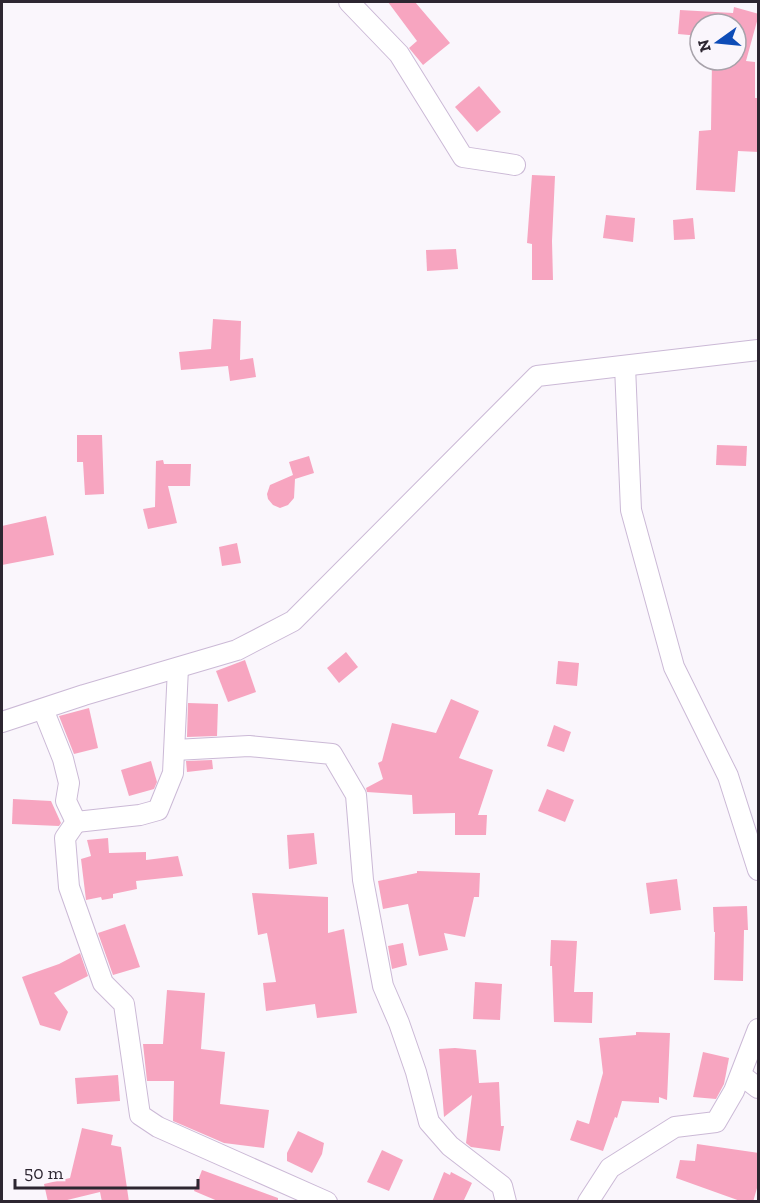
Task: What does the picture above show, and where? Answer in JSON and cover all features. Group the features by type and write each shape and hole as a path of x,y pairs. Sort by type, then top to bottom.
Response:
{"street":[{"path":"349,2 399,54 463,157 515,165"},
{"path":"2,722 237,650 293,621 537,376 759,350"},
{"path":"625,366 631,510 674,667 728,776 759,870"},
{"path":"178,668 173,773 158,810 140,815 76,822 65,838 69,887 103,983 124,1004 140,1115 158,1127 325,1201"},
{"path":"43,709 63,759 69,783 66,801 76,822"},
{"path":"175,750 249,746 332,754 356,795 363,880 382,986 399,1023 416,1072 429,1122 450,1146 502,1186 506,1202"},
{"path":"588,1202 610,1168 675,1127 716,1122 735,1091 759,1029"},
{"path":"741,1075 759,1088"}],"building":[{"path":"388,2 415,2 450,43 423,65 409,48 417,41"},
{"path":"734,7 759,14 748,54 748,12 733,12"},
{"path":"680,10 715,12 688,12 688,35 678,34"},
{"path":"748,61 755,62 755,98 759,98 759,152 738,151 735,192 696,190 699,131 711,130 712,72 748,72"},
{"path":"479,86 501,112 477,132 455,107"},
{"path":"532,175 555,176 553,280 532,280 532,244 527,243"},
{"path":"606,215 635,218 633,242 603,238"},
{"path":"693,218 695,239 674,240 673,220"},
{"path":"456,249 458,269 427,271 426,250"},
{"path":"213,319 241,321 240,360 253,358 256,377 230,381 228,366 181,370 179,352 211,349"},
{"path":"77,435 102,435 104,494 85,495 83,462 77,462"},
{"path":"717,445 747,446 746,466 716,465"},
{"path":"309,456 314,473 295,479 294,498 288,505 280,508 273,505 267,494 270,485 293,475 289,462"},
{"path":"163,460 164,464 191,464 190,486 168,486 177,523 148,529 143,509 155,507 156,461"},
{"path":"46,516 54,555 2,565 2,526"},
{"path":"237,543 241,563 222,566 219,547"},
{"path":"346,652 358,667 339,683 327,668"},
{"path":"245,660 256,692 228,702 216,671"},
{"path":"558,661 579,663 577,686 556,684"},
{"path":"451,699 479,711 459,758 493,770 478,815 487,815 486,835 455,835 455,813 413,814 412,795 367,792 366,788 383,779 378,763 382,761 392,723 436,733"},
{"path":"188,703 218,704 217,736 187,737"},
{"path":"89,708 98,748 74,754 59,716"},
{"path":"554,725 571,732 564,752 547,746"},
{"path":"212,760 213,769 187,772 186,761"},
{"path":"151,761 157,782 154,789 129,796 121,770"},
{"path":"547,789 574,800 565,822 538,811"},
{"path":"13,799 51,801 61,823 59,826 12,824"},
{"path":"314,833 317,864 289,869 287,835"},
{"path":"108,838 109,853 146,852 146,860 178,856 183,876 136,881 137,889 113,894 113,898 102,900 101,897 86,900 81,859 91,856 87,840"},
{"path":"417,871 480,873 479,897 474,897 465,937 444,933 448,950 419,956 408,904 383,909 378,881 417,873"},
{"path":"677,879 681,910 650,914 646,883"},
{"path":"252,893 328,897 328,933 344,929 357,1013 317,1018 315,1004 266,1011 263,983 276,982 267,933 258,935"},
{"path":"747,906 748,930 744,930 743,981 714,980 713,907"},
{"path":"125,924 140,967 113,975 98,933"},
{"path":"551,940 577,941 574,992 593,992 592,1023 554,1022 552,966 550,966"},
{"path":"403,943 407,965 392,969 388,946"},
{"path":"80,953 88,976 54,993 68,1012 60,1031 40,1025 22,977 59,964"},
{"path":"475,982 502,984 500,1020 473,1019"},
{"path":"167,990 205,993 201,1049 225,1052 220,1104 269,1110 264,1148 224,1143 173,1121 174,1081 147,1081 143,1044 163,1044"},
{"path":"636,1032 670,1033 667,1100 659,1097 659,1103 622,1101 603,1151 570,1140 577,1120 589,1124 603,1073 599,1038 636,1035"},
{"path":"439,1049 476,1050 479,1083 499,1082 501,1126 504,1126 500,1151 471,1147 466,1143 472,1095 444,1117"},
{"path":"703,1052 729,1058 724,1084 716,1099 693,1097"},
{"path":"118,1075 120,1101 77,1104 75,1078"},
{"path":"82,1128 113,1135 111,1145 121,1147 129,1202 102,1202 100,1192 59,1202 48,1202 44,1184 70,1178"},
{"path":"298,1131 324,1143 322,1154 312,1173 287,1161 287,1153"},
{"path":"697,1144 759,1153 759,1181 753,1202 743,1202 676,1178 680,1160 695,1161"},
{"path":"382,1150 403,1160 389,1191 367,1182"},
{"path":"202,1170 278,1198 278,1202 220,1202 194,1191"},
{"path":"444,1172 450,1175 451,1172 472,1183 463,1202 432,1202"}]}
